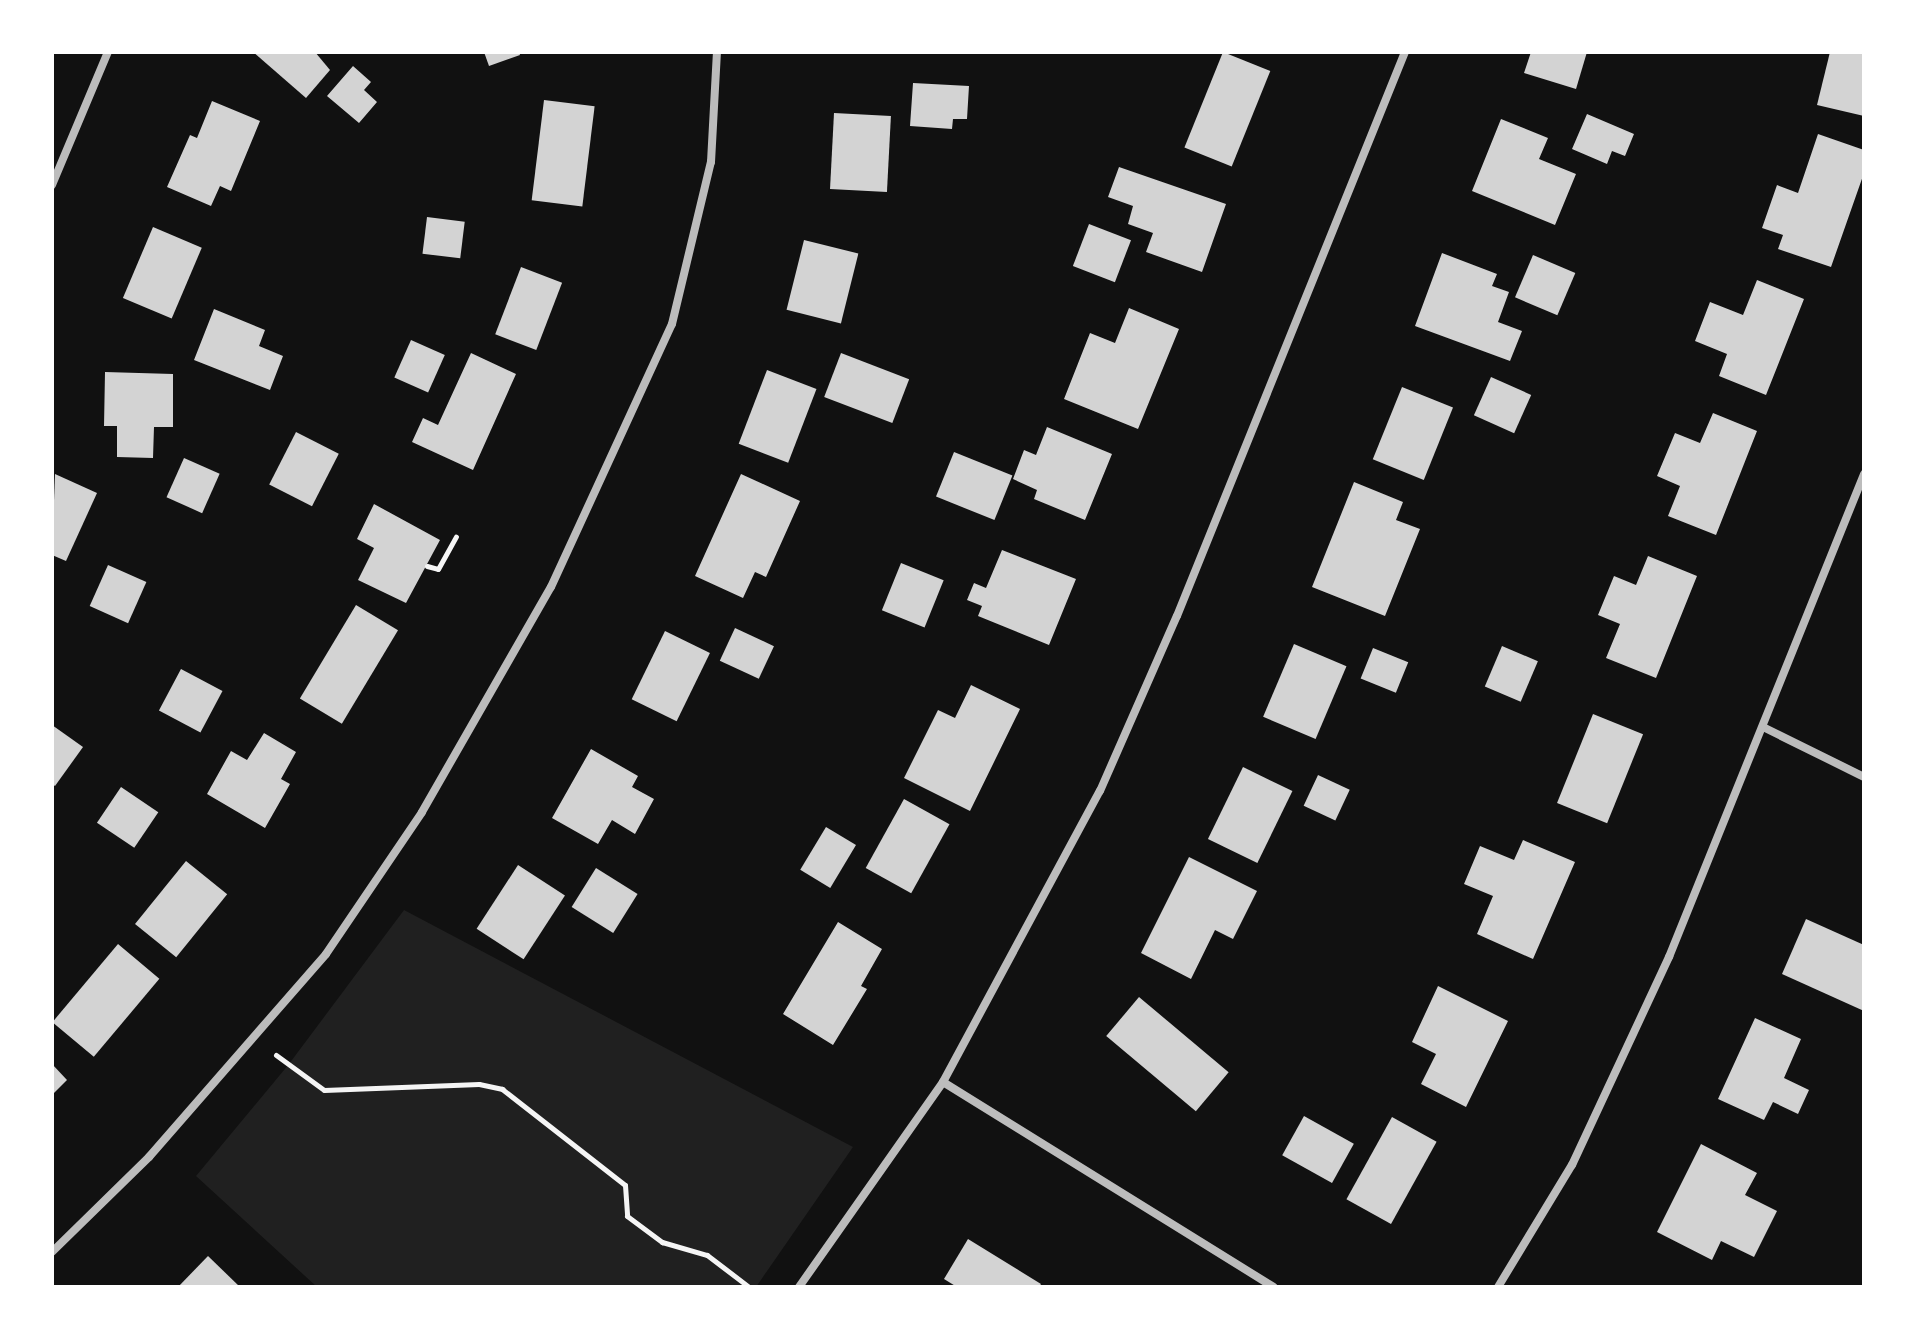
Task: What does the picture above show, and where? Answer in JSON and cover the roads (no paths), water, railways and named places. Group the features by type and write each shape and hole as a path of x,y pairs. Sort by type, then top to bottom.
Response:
{"street":[{"path":"52,185 108,52"},
{"path":"52,1252 149,1157 326,954 422,812 551,587 672,324 711,162 717,52"},
{"path":"799,1287 943,1082 1100,791 1177,616 1405,52"},
{"path":"1498,1287 1572,1165 1669,957 1864,474"},
{"path":"1763,727 1864,777"},
{"path":"943,1082 1274,1287"}]}
